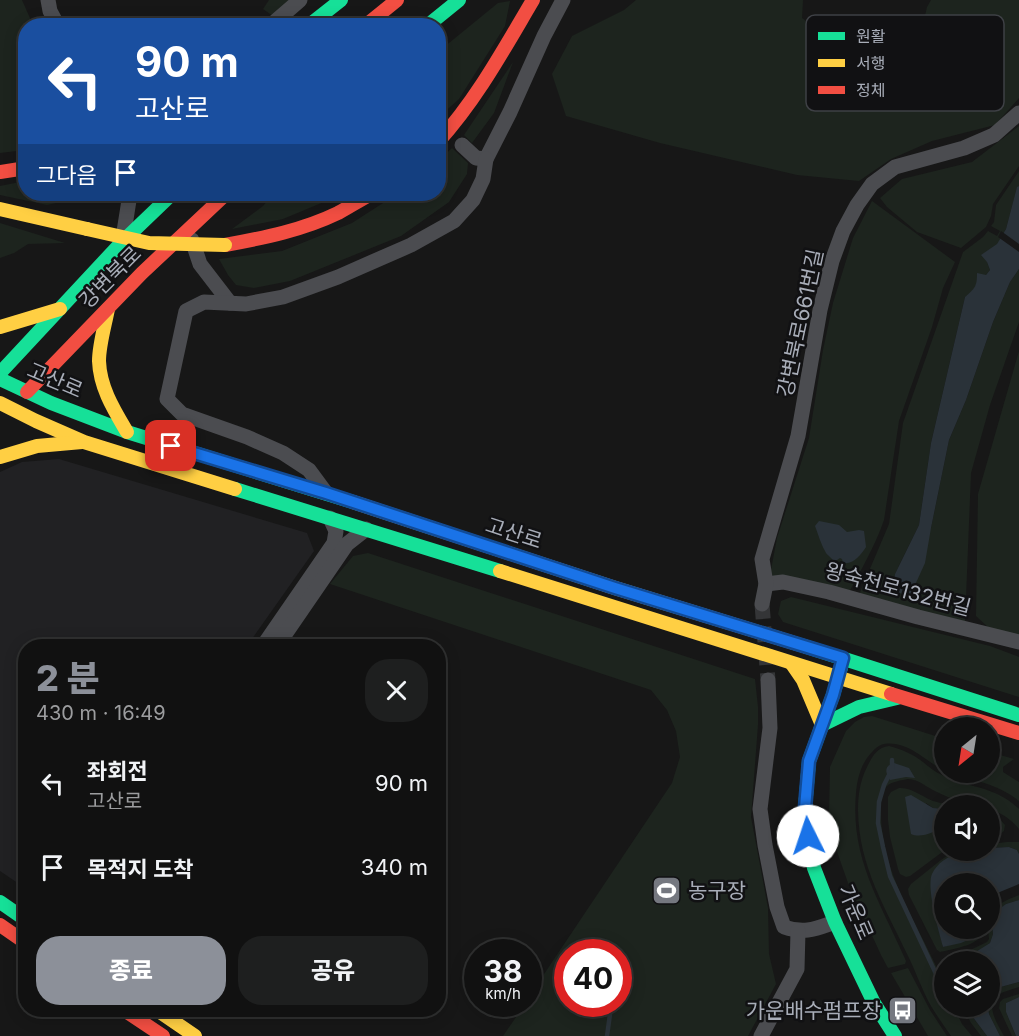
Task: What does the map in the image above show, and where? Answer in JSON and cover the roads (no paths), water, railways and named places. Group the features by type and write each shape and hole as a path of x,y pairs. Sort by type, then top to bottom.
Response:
{"main road":[{"path":"318,18 341,0"},
{"path":"375,18 398,0"},
{"path":"437,18 459,0"},
{"path":"446,132 470,103 498,61 533,0"},
{"path":"0,172 18,169"},
{"name":"강변북로","path":"0,373 122,242 165,201"},
{"name":"강변북로","path":"0,421 6,405 27,392 188,228 218,201"},
{"path":"0,208 149,243 225,245 266,238 298,228 338,213 359,201"},
{"path":"0,327 61,309"},
{"path":"108,309 99,359 101,378 109,400 126,432"},
{"name":"고산로","path":"0,379 126,432 326,493 615,588 1019,715"},
{"name":"고산로","path":"6,405 84,442 1019,733"},
{"path":"0,458 37,446 84,442"},
{"name":"가운로","path":"843,658 809,761 804,820 814,867 835,922 874,1003 895,1036"},
{"path":"792,664 803,680 822,725 859,706 899,697"},
{"path":"0,902 18,914"},
{"path":"0,925 18,937"},
{"path":"134,1017 163,1036"},
{"path":"167,1017 195,1036"}],"street":[{"path":"48,0 54,18"},
{"path":"279,18 300,0"},
{"path":"326,493 309,470 283,453 247,437 182,414 167,399 186,311 204,302 246,304 283,297 338,277 411,245 454,220 473,200 483,179 486,159 563,0"},
{"name":"강변북로661번길","path":"762,604 766,584 762,559 798,436 819,310 832,261 843,231 872,184 894,166 964,148 994,135 1019,113"},
{"path":"462,145 476,158 486,159"},
{"path":"122,242 129,201"},
{"path":"188,228 200,264 231,303"},
{"path":"268,639 334,543 336,531 330,518"},
{"path":"282,639 348,544 366,529"},
{"name":"왕숙천로132번길","path":"766,584 783,582 829,592 1019,642"},
{"path":"768,681 770,728 760,810 777,907 784,927 798,931 810,931 835,922"},
{"path":"761,1036 797,969 798,931"}],"waterway":[{"path":"892,760 892,769 879,802 878,823 890,876 934,970"},
{"path":"607,1036 610,1017"}],"tunnel":[{"path":"762,604 768,680"}],"place":[{"name":"농구장","path":"667,890"},
{"name":"가운배수펌프장","path":"902,1010"}]}
